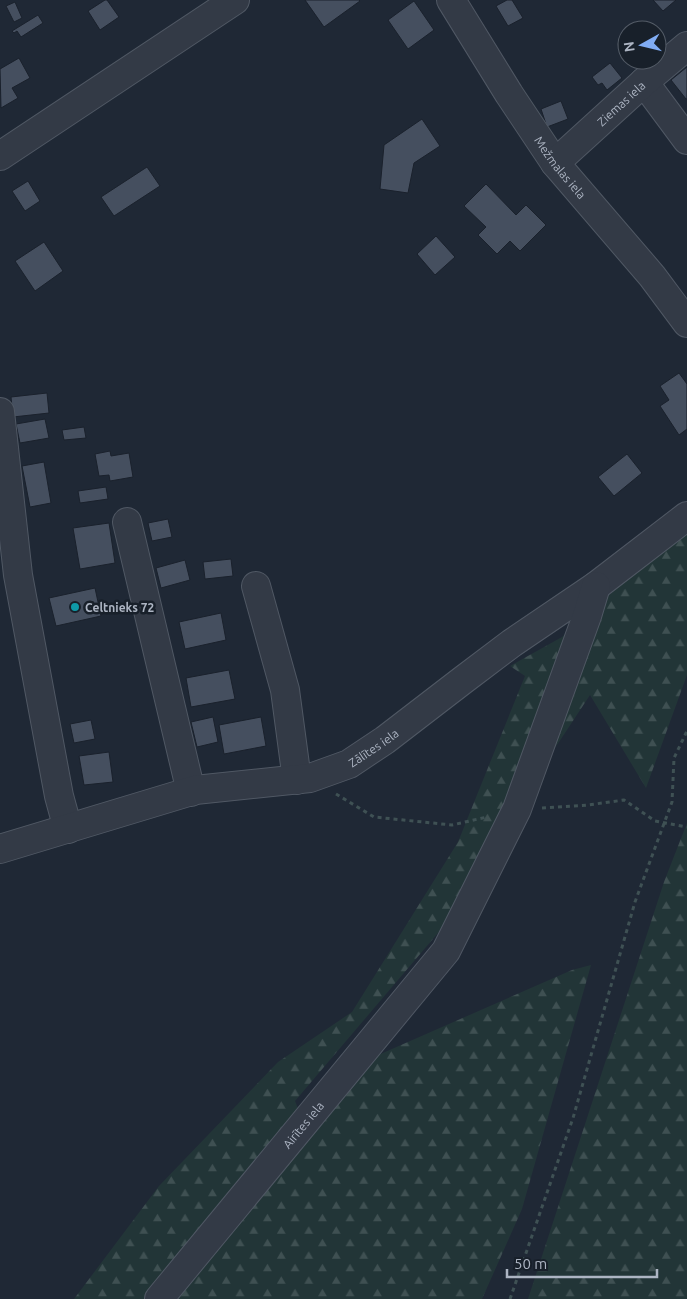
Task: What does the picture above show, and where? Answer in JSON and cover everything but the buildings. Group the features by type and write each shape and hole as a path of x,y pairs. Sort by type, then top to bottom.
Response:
{"street":[{"path":"0,156 235,0"},
{"name":"Mežmalas iela","path":"451,0 509,94 555,163 652,276 687,324"},
{"name":"Ziemas iela","path":"555,163 644,82 687,46"},
{"path":"644,82 687,140"},
{"path":"0,412 18,575 57,786 68,829"},
{"name":"Zālītes iela","path":"0,849 191,792 310,778 349,764 385,740 512,643 596,586 687,516"},
{"path":"128,522 191,792"},
{"path":"256,586 285,690 297,780"},
{"name":"Airītes iela","path":"159,1299 446,951 517,809 587,616 596,586"}],"path":[{"path":"510,1299 574,1118 635,902 672,802 674,758 687,731"}],"green space":[{"path":"687,526 687,675 646,788 590,695 559,742 511,806 455,913 295,1101 303,1121 376,1056 572,970 591,965 522,1209 482,1299 74,1299 159,1186 278,1062 352,1012 458,842 525,676 510,666 562,637"},
{"path":"687,823 687,1299 528,1299 664,882"}],"place":[{"name":"Celtnieks 72","path":"75,607"}]}
